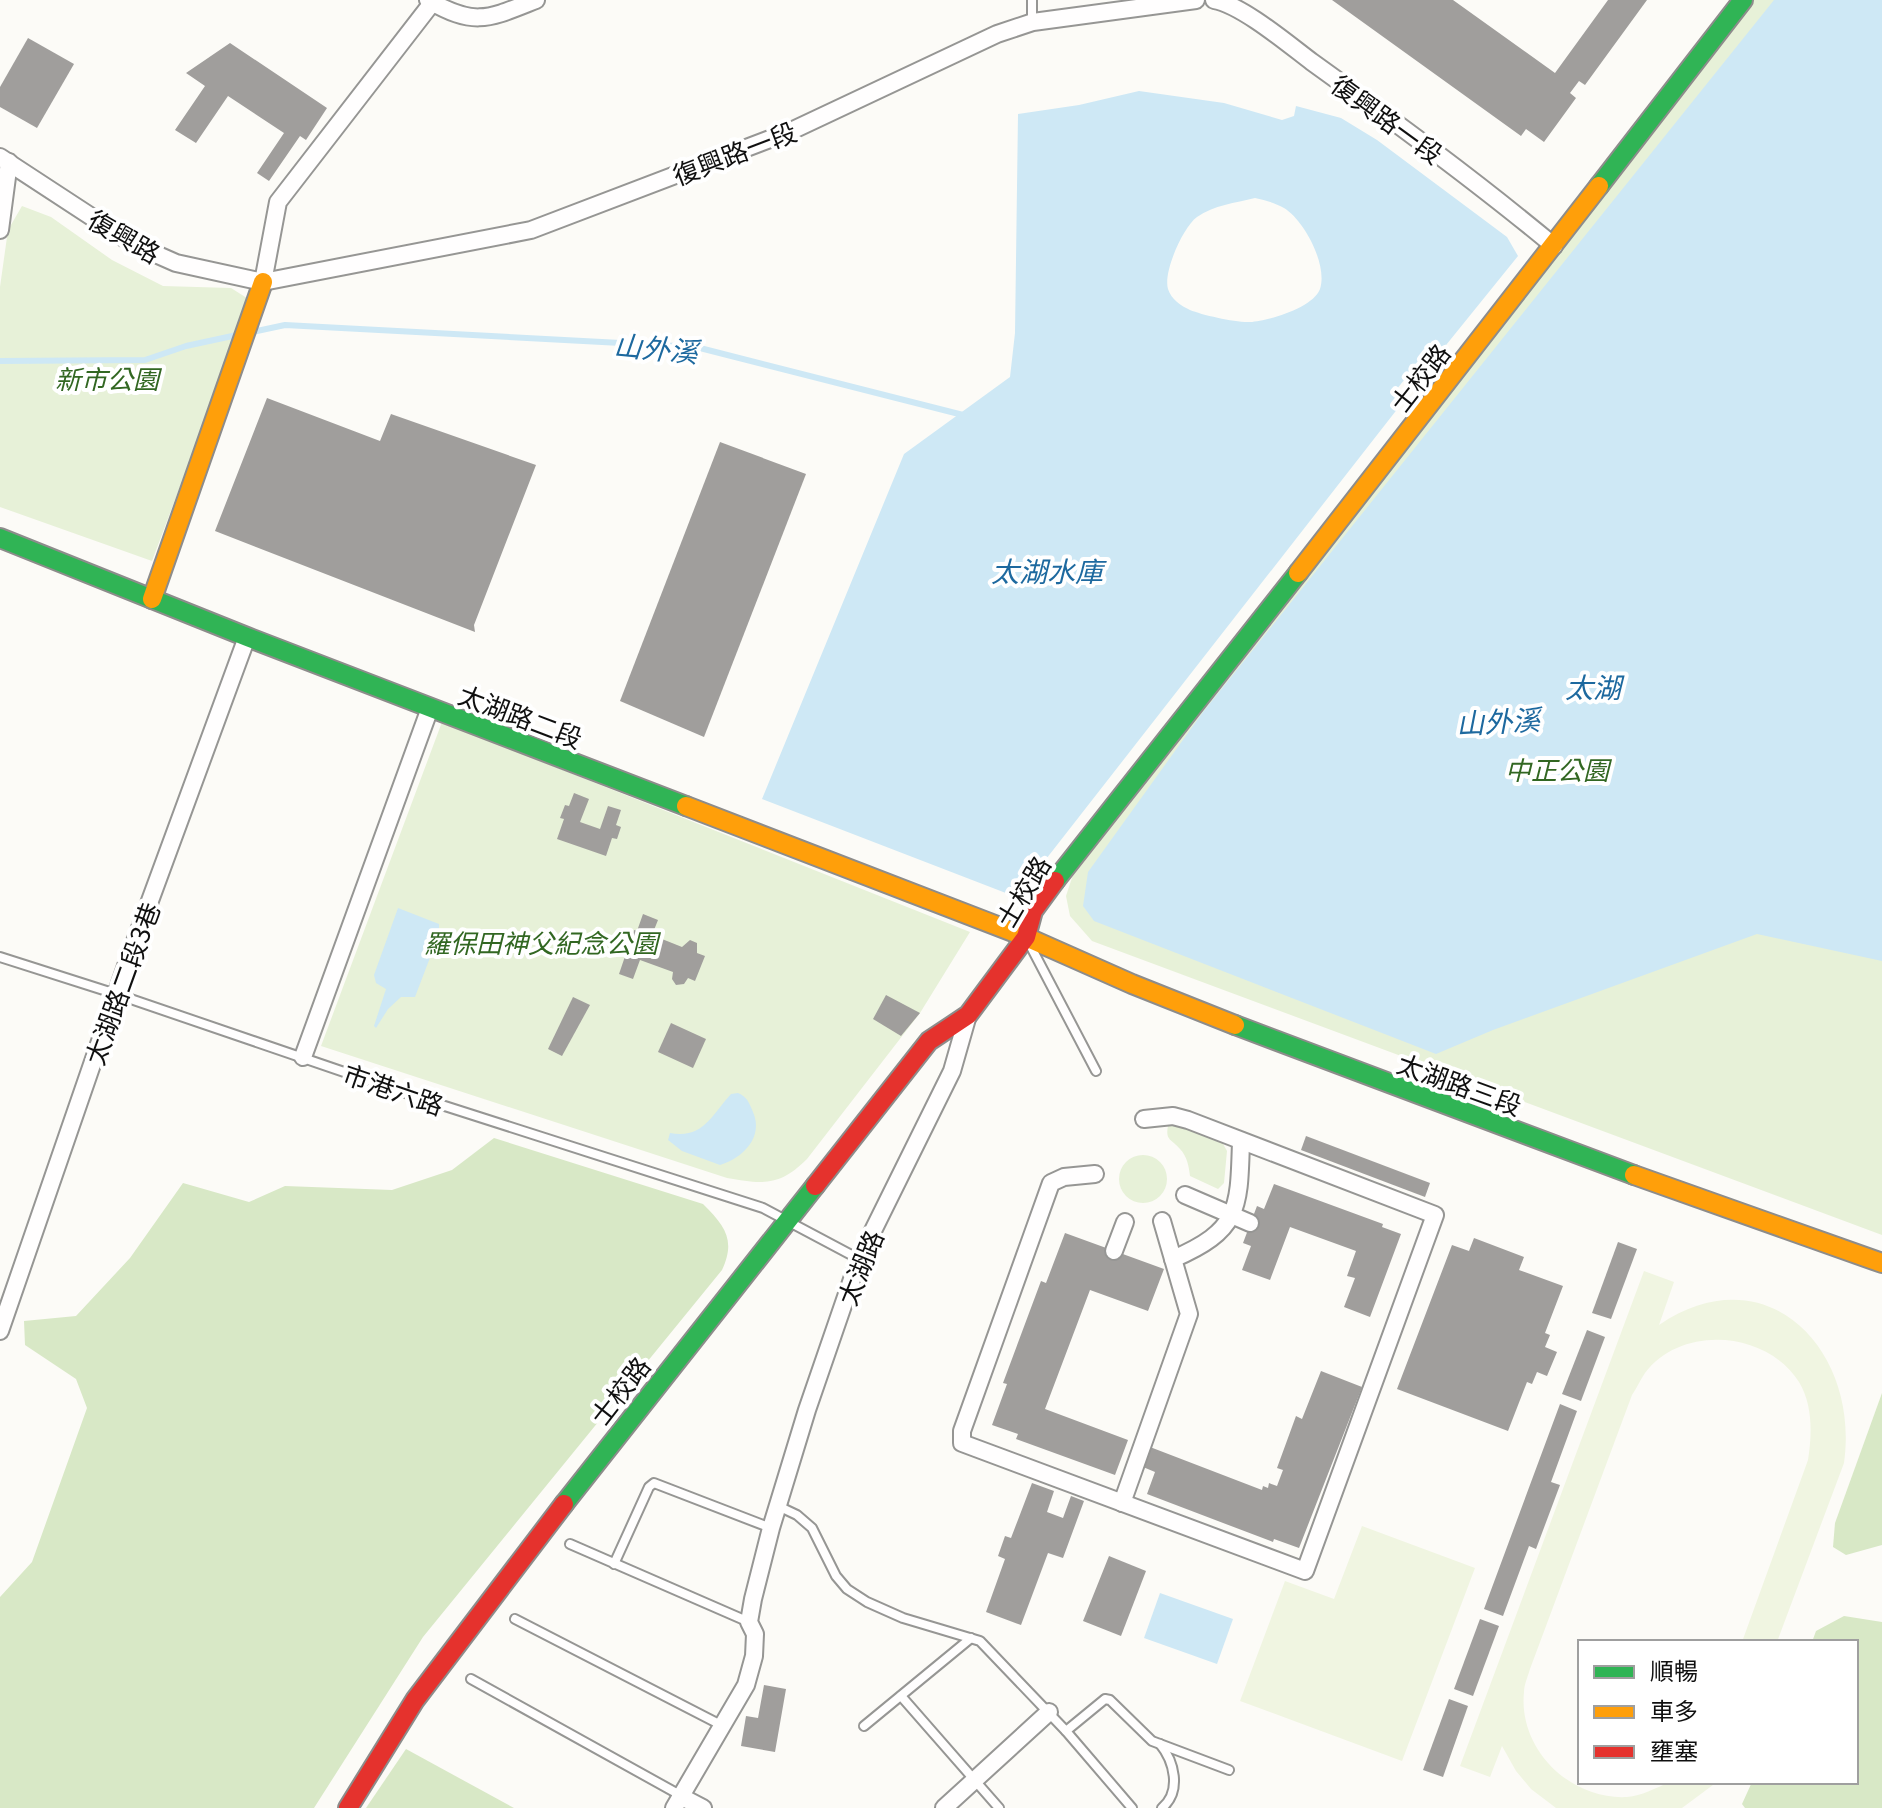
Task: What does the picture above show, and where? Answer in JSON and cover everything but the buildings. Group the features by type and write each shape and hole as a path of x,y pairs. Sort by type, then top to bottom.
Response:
{"street":[{"path":"152,599 233,363 257,305 278,202 430,1 453,14 484,18 536,0"},
{"name":"復興路一段","path":"263,282 531,230 791,131 997,34 1033,22 1129,4 1196,0"},
{"name":"復興路一段","path":"1214,0 1240,12 1290,46 1500,201 1554,246"},
{"name":"士校路","path":"348,1808 415,1700 506,1577 929,1041 968,1015 1026,937 1033,911 1074,856 1148,766 1743,0"},
{"path":"0,230 5,160"},
{"name":"復興路","path":"5,160 133,244 176,263 263,282"},
{"name":"太湖路二段","path":"0,538 247,637 1026,937"},
{"name":"太湖路二段3巷","path":"0,1331 116,994 247,637"},
{"path":"303,1057 430,708"},
{"name":"太湖路三段","path":"1026,937 1073,961 1392,1085 1665,1187 1882,1263"},
{"name":"太湖路","path":"677,1802 746,1685 754,1656 755,1634 749,1622 771,1528 859,1259 952,1071 968,1015"},
{"path":"1095,1174 1064,1177 1051,1183 962,1431 962,1443 1305,1571 1435,1215 1173,1116 1144,1119"},
{"path":"1173,1259 1204,1246 1218,1235 1232,1215 1238,1195 1241,1141"},
{"path":"1185,1195 1250,1223"},
{"path":"1122,1503 1189,1314 1162,1221"},
{"path":"1114,1251 1125,1222"},
{"path":"944,1808 1049,1712"},
{"path":"677,1802 703,1808"}],"lane":[{"path":"1032,0 1033,22"},
{"path":"1026,937 1096,1071"},
{"name":"市港六路","path":"0,957 426,1100 727,1195 763,1208 859,1259"},
{"path":"614,1564 649,1487 654,1483 771,1528"},
{"path":"778,1505 812,1528 836,1576 847,1589 903,1618 980,1641 1049,1712 1132,1808"},
{"path":"570,1544 749,1622"},
{"path":"515,1619 721,1725"},
{"path":"864,1726 971,1638"},
{"path":"471,1679 677,1802"},
{"path":"901,1696 999,1808"},
{"path":"1066,1731 1105,1699 1110,1700 1145,1735 1229,1770"},
{"path":"1159,1743 1170,1756 1173,1768 1173,1790 1168,1803 1162,1808"}],"green space":[{"name":"太湖","path":"1743,0 1882,0 1882,1235 1092,941 1070,916 1066,896 1083,844"},
{"name":"新市公園","path":"22,206 51,217 112,260 163,286 231,288 250,300 152,561 0,507 0,287 8,230"},
{"name":"羅保田神父紀念公園","path":"442,722 970,932 920,1013 797,1168 788,1175 770,1181 727,1178 321,1046"},
{"path":"1175,1124 1222,1142 1227,1151 1224,1183 1218,1189 1190,1176 1184,1155 1167,1135 1168,1126"},
{"path":"494,1138 703,1204 726,1234 728,1250 722,1270 423,1637 314,1808 0,1808 0,1597 32,1562 87,1408 76,1379 25,1345 24,1321 76,1316 130,1258 183,1183 249,1202 285,1186 392,1190 452,1170"},
{"path":"1143,1155 1160,1162 1167,1179 1160,1196 1143,1203 1126,1196 1119,1179 1126,1162"},
{"path":"1644,1271 1674,1282 1659,1325 1699,1305 1736,1300 1769,1307 1798,1324 1821,1350 1837,1384 1845,1422 1844,1463 1778,1640 1743,1640 1808,1460 1810,1420 1807,1400 1799,1382 1785,1365 1767,1352 1724,1340 1702,1341 1680,1347 1661,1357 1645,1373 1632,1395 1524,1689 1524,1713 1539,1752 1568,1780 1586,1790 1606,1796 1627,1797 1668,1784 1714,1784 1682,1808 1556,1808 1531,1789 1502,1746 1490,1777 1460,1766"},
{"path":"1882,1393 1882,1545 1846,1555 1833,1547 1835,1523"},
{"path":"1362,1526 1475,1568 1402,1761 1240,1701 1285,1581 1334,1599"},
{"path":"1844,1616 1882,1622 1882,1808 1745,1808 1742,1804 1751,1784 1858,1784 1858,1640 1813,1640 1816,1631"},
{"path":"406,1749 514,1808 366,1808"}],"water":[{"name":"太湖","path":"1774,0 1882,0 1882,961 1757,934 1493,1030 1436,1054 1094,921 1083,906 1088,872 1203,712"},
{"name":"太湖水庫","path":"1139,91 1224,103 1282,120 1294,116 1296,106 1341,118 1377,140 1507,237 1518,256 1417,381 1408,375 1393,394 1402,403 1018,895 1011,895 762,799 904,454 1010,377 1015,333 1018,114 1079,105","holes":["1255,198 1284,208 1306,233 1321,268 1322,279 1316,296 1300,308 1250,322 1211,316 1180,304 1171,296 1167,281 1175,250 1186,230 1204,213"]},
{"path":"398,908 439,924 439,934 415,997 401,997 388,1009 376,1028 374,1026 386,989 376,983 374,975"},
{"path":"738,1093 750,1105 756,1130 749,1145 736,1157 720,1165 682,1151 668,1140 670,1133 691,1133 699,1129 731,1094"},
{"path":"1160,1593 1233,1619 1217,1664 1144,1638"}],"waterway":[{"name":"山外溪","path":"252,332 285,325 696,347 967,416"},
{"name":"山外溪","path":"0,361 145,360 186,346 237,335"}],"traffic: fast":[{"path":"1599,186 1743,0"},
{"path":"0,538 686,806"},
{"path":"1055,881 1298,573"},
{"path":"1235,1025 1634,1175"},
{"path":"564,1504 815,1186"}],"traffic: slow":[{"path":"1298,573 1599,186"},
{"path":"152,599 263,282"},
{"path":"686,806 1026,937 1235,1025"},
{"path":"1634,1175 1882,1263"}],"traffic: jam":[{"path":"815,1186 929,1041 968,1015 1026,937 1033,911 1055,881"},
{"path":"348,1808 415,1700 564,1504"}],"park label":[{"name":"中正公園","path":"1557,768"}]}
